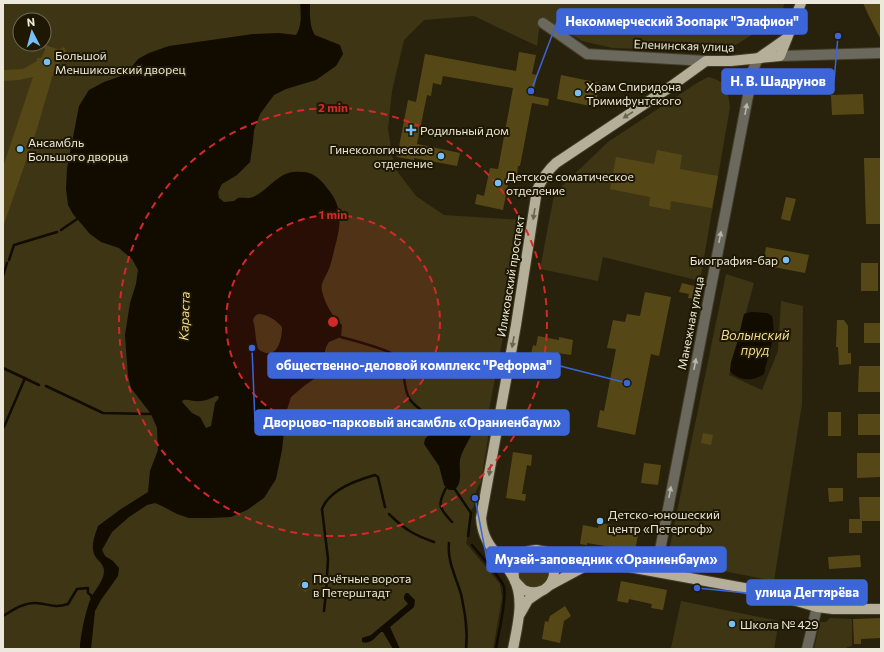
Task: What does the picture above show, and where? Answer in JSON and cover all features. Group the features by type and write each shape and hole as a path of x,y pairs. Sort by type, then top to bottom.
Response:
{"main road":[{"path":"780,56 801,3"},
{"path":"758,58 787,38"},
{"name":"Еленинская улица","path":"706,61 731,61 780,56"},
{"name":"Иликовский проспект","path":"513,649 519,616 518,596 514,579 485,539 481,518 516,325 537,190 542,177 556,163 670,87 706,61"},
{"path":"606,563 589,564 540,591 531,592 523,589 514,579 513,570 517,559 528,550 539,551 606,563 656,572 766,592 817,607 833,609 881,609"},
{"path":"539,551 549,556 553,562 555,571 554,577 549,586"},
{"name":"Иликовский проспект","path":"519,616 528,600 549,586"}],"street":[{"name":"Еленинская улица","path":"543,23 587,54 706,61"},
{"name":"Еленинская улица","path":"780,56 881,53"},
{"name":"Манежная улица","path":"656,572 725,209 745,113 752,70 758,58"},
{"path":"808,649 817,607"}],"shaded area":[{"path":"3,3 785,3 779,18 734,46 642,49 612,48 582,41 546,20 539,29 537,46 474,16 424,20 404,40 392,91 388,129 394,167 416,196 444,215 523,220 513,285 489,410 492,412 481,482 476,491 474,506 470,512 466,543 500,584 502,598 493,649 3,649"},
{"path":"708,77 723,84 727,91 730,107 700,281 603,257 598,281 540,269 554,195 560,188 608,142"},
{"path":"726,274 754,283 729,375 762,390 778,351 781,301 803,306 802,404 774,581 667,560"},
{"path":"534,555 543,558 547,562 550,571 547,580 543,584 534,587 525,584 521,580 518,571 521,562 525,558"},
{"name":"Школа № 429","path":"681,601 779,621 774,649 671,648"},
{"path":"830,618 852,619 852,646 847,647 847,649 814,649 820,622 826,622"}],"water":[{"name":"Караста","path":"300,3 310,3 311,24 315,35 340,45 343,54 336,66 316,80 286,89 274,95 260,114 254,130 250,162 237,175 222,184 218,192 219,198 224,202 234,201 238,198 251,198 283,175 294,172 309,173 317,177 323,184 337,203 340,218 338,234 329,269 322,283 322,288 323,296 329,310 342,325 341,337 329,342 326,347 321,370 317,377 291,397 286,413 282,450 276,479 264,498 247,510 231,517 211,518 189,518 155,503 147,505 129,517 112,532 102,550 105,556 113,561 119,568 118,576 95,611 91,649 80,649 82,630 89,603 104,575 103,566 95,556 93,549 98,526 148,492 150,471 158,450 157,428 151,414 131,388 128,376 125,335 130,303 136,284 138,270 132,259 119,248 101,242 90,234 73,214 68,205 66,189 67,168 79,106 89,90 104,82 121,76 130,69 138,59 149,53 169,46 253,34 279,33 296,35 301,16","holes":["258,314 271,318 282,327 281,339 274,352 269,353 258,349 253,320","216,396 219,398 215,403 211,426 206,428 200,417 192,413 182,402 183,400 204,400"]},
{"name":"Волынский пруд","path":"751,312 767,313 772,316 773,338 764,374 760,377 746,379 738,377 730,371 744,314"},
{"path":"450,414 463,416 470,420 474,426 474,430 461,456 460,479 454,490 449,490 444,485 439,466 424,444 425,439 439,424 441,419"},
{"path":"406,593 408,593 415,600 414,607 390,627 400,649 393,649 383,632 368,642 362,642 362,638 371,635 408,604 404,599"}],"building":[{"path":"863,3 881,3 881,40 868,14"},
{"name":"Ансамбль Большого дворца","path":"52,47 59,50 64,47 68,54 62,56 59,64 60,69 54,71 36,132 3,224 3,167 33,77 3,81 3,70 23,69 37,61 37,58 41,58 44,52 52,52"},
{"path":"519,52 536,55 532,74 537,75 533,96 549,99 548,106 532,103 520,166 518,166 517,175 510,174 503,210 475,204 477,194 484,196 490,168 498,169 513,88 443,76 441,85 433,83 431,96 427,95 417,144 460,153 457,166 414,158 414,160 397,157 408,100 416,102 425,54 516,71"},
{"name":"Храм Спиридона Тримифунтского","path":"561,75 600,83 595,107 557,99"},
{"path":"863,94 864,114 832,115 831,95"},
{"path":"657,150 682,155 680,169 718,176 712,208 671,201 670,210 649,206 650,197 610,189 616,157 654,164"},
{"path":"864,158 881,158 881,224 866,224"},
{"path":"786,197 796,199 790,221 781,219"},
{"name":"Биография-бар","path":"766,247 809,255 805,273 763,265"},
{"path":"861,263 878,263 878,291 861,291"},
{"path":"682,283 698,287 695,299 688,298 689,294 679,292"},
{"path":"645,292 671,297 659,356 651,354 635,435 597,427 600,410 604,411 616,349 607,348 613,320 625,322 627,314 640,316"},
{"path":"837,320 844,320 848,326 848,353 851,353 851,364 839,365 838,347 836,347"},
{"path":"864,323 881,323 881,343 864,343"},
{"path":"538,336 559,340 559,337 573,340 571,355 551,352 550,359 531,354 533,345 536,346"},
{"path":"859,366 881,366 881,392 858,392"},
{"path":"828,412 841,412 841,436 828,436"},
{"path":"858,414 881,414 881,435 858,435"},
{"path":"703,433 713,435 711,445 701,443"},
{"path":"513,452 532,455 531,466 527,465 522,494 526,494 525,501 506,498"},
{"path":"857,453 881,453 881,477 857,478"},
{"path":"644,463 661,465 658,485 641,483"},
{"path":"828,488 843,488 843,501 829,502"},
{"path":"859,497 881,497 881,521 862,521 862,533 849,533 849,519 860,519"},
{"path":"599,523 624,527 623,532 638,535 635,551 587,543 587,545 580,544 583,525 598,528"},
{"path":"860,555 861,567 829,569 828,557"},
{"name":"Почётные ворота в Петерштадт","path":"304,578 311,586 305,592 298,585"},
{"path":"621,581 667,590 663,610 651,608 652,604 629,599 628,603 617,601"},
{"path":"565,606 571,616 564,621 560,643 542,639 545,621 548,622 550,616"},
{"path":"881,618 881,638 861,639 861,644 854,644 853,619"}],"waterway":[{"path":"61,230 77,219"},
{"path":"9,260 14,245 57,232"},
{"path":"3,276 7,263"},
{"path":"341,337 377,347 394,355 398,359 402,368 408,396 412,403 421,410"},
{"path":"3,368 39,385"},
{"path":"4,427 25,378"},
{"path":"46,386 103,413 151,414"},
{"path":"324,611 328,559 322,509 326,502 331,496 344,487 375,475 378,477 385,507"},
{"path":"446,488 441,499 441,506 444,513 452,522"},
{"path":"454,488 471,513 468,536"},
{"path":"389,514 410,531 434,542"},
{"path":"449,543 449,556 461,594 465,615 467,635 466,649"},
{"path":"472,545 504,587 505,593 503,609 496,649"},
{"path":"3,616 18,607 31,603 54,606 68,604 77,589 88,588 88,593 92,596 91,597"}],"place":[{"name":"Н. В. Шадрунов","path":"838,36"},
{"name":"Большой Меншиковский дворец","path":"47,62"},
{"name":"Некоммерческий Зоопарк \"Элафион\"","path":"531,91"},
{"name":"Храм Спиридона Тримифунтского","path":"578,93"},
{"name":"Родильный дом","path":"411,130"},
{"name":"Ансамбль Большого дворца","path":"20,149"},
{"name":"Гинекологическое отделение","path":"441,156"},
{"name":"Детское соматическое отделение","path":"498,183"},
{"name":"Биография-бар","path":"786,260"},
{"name":"Дворцово-парковый ансамбль «Ораниенбаум»","path":"252,348"},
{"name":"oбщеcтвенно-деловoй кoмплeкc \"Peфoрма\"","path":"627,383"},
{"name":"Музей-заповедник «Ораниенбаум»","path":"475,498"},
{"name":"Детско-юношеский центр «Петергоф»","path":"600,521"},
{"name":"Почётные ворота в Петерштадт","path":"305,585"},
{"name":"улица Дегтярёва","path":"697,588"},
{"name":"Школа № 429","path":"732,624"}]}
